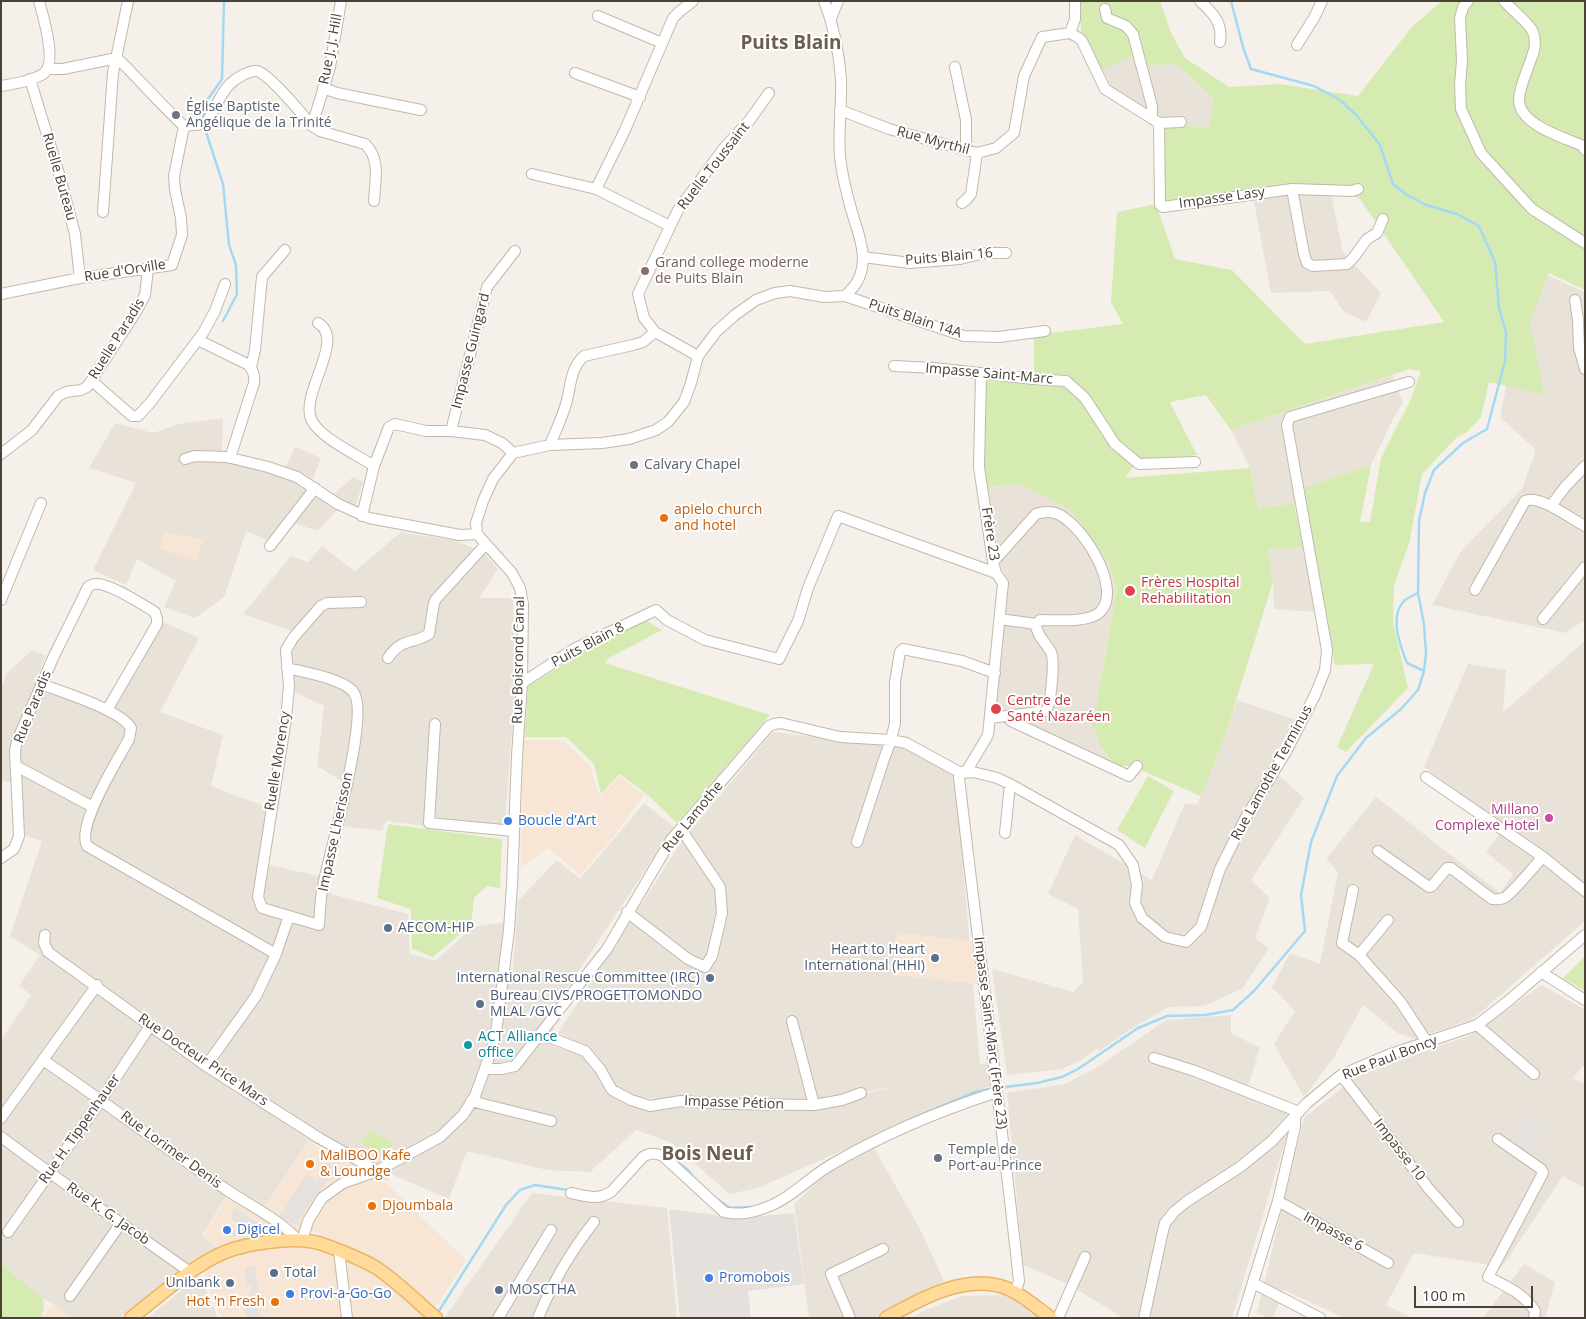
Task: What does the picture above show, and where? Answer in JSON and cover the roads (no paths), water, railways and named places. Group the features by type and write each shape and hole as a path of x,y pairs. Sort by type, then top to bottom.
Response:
{"main road":[{"path":"132,1318 190,1272 226,1252 257,1244 300,1241 315,1242 374,1266 414,1297 433,1315"},
{"path":"886,1318 934,1294 973,1284 1006,1288 1051,1318"}],"street":[{"path":"1,86 30,79 43,74 48,69 50,61 46,28 39,1"},
{"path":"103,212 113,73 128,1"},
{"name":"Rue J. J. Hill","path":"312,126 330,67 341,1"},
{"path":"596,189 625,130 673,18 693,1"},
{"path":"185,459 195,456 230,458 275,469 296,477 338,504 362,516 460,535 477,534 476,523 492,479 513,452 550,446 602,443 629,439 656,430 668,422 684,402 698,356 717,331 756,300 775,293 790,291 825,297 845,296 856,286 861,272 863,257 840,156 841,80 831,18 824,1"},
{"path":"831,18 838,1"},
{"path":"1075,1 1074,19 1070,33 1082,41 1105,89 1155,121 1182,122"},
{"path":"1200,1 1216,16 1221,36 1220,42"},
{"path":"1297,45 1322,1"},
{"path":"1468,1 1463,7 1460,18 1462,61 1461,109 1481,153 1532,209 1585,243"},
{"path":"1504,1 1533,31 1534,51 1521,87 1519,102 1524,113 1535,125 1581,145 1585,150"},
{"path":"1105,9 1107,18 1126,26 1133,34 1155,121"},
{"path":"598,16 662,43"},
{"name":"Rue Myrthil","path":"840,110 889,129 977,153 996,148 1014,133 1024,76 1042,37 1070,33"},
{"path":"48,69 63,69 117,58"},
{"path":"117,58 136,76 159,103 184,126 204,124 219,98 230,84 249,72 256,70 262,73 312,126 320,131 365,144 370,149 376,163 374,201"},
{"path":"955,67 966,120 966,150"},
{"path":"575,73 640,96"},
{"name":"Ruelle Buteau","path":"30,79 75,234 80,278"},
{"path":"323,88 337,93 421,110"},
{"name":"Ruelle Toussaint","path":"698,356 655,332 644,318 638,294 678,210 724,148 749,121 769,93"},
{"name":"Impasse Lasy","path":"1155,121 1160,205 1292,189"},
{"name":"Rue d'Orville","path":"1,294 80,278 172,265 182,235 174,176 184,126"},
{"path":"962,203 971,194 977,153"},
{"path":"532,174 596,189 670,226"},
{"path":"1358,189 1352,192 1292,189 1304,254 1310,266 1347,264 1367,239 1377,233 1383,219"},
{"path":"251,367 255,350 262,277 285,250"},
{"name":"Impasse Guingard","path":"451,430 487,287 515,251"},
{"name":"Puits Blain 16","path":"863,257 910,263 960,259 985,253 1006,253"},
{"name":"Ruelle Paradis","path":"1,454 32,430 58,396 66,392 84,389 92,381 140,304 144,295 148,268"},
{"path":"92,381 135,417 150,403 198,340 215,311 225,284"},
{"name":"Puits Blain 14A","path":"845,296 964,336 999,337 1045,331"},
{"path":"1575,300 1579,348 1585,369"},
{"path":"318,323 323,326 328,336 326,351 309,408 311,419 317,428 328,437 374,466"},
{"path":"550,446 566,404 574,368 580,360 584,356 642,342 655,332"},
{"path":"198,340 247,364 251,367 254,374 254,383 230,458"},
{"name":"Impasse Saint-Marc","path":"894,366 1034,379 1066,380 1085,398 1115,444 1139,464 1195,462"},
{"name":"Frère 23","path":"961,773 968,769 988,735 1003,583 995,567 980,467 981,374"},
{"name":"Rue Lamothe Terminus","path":"961,773 973,772 997,778 1119,845 1133,865 1137,885 1135,903 1142,918 1165,937 1186,942 1201,927 1220,869 1246,817 1286,750 1311,703 1325,670 1328,650 1287,425 1288,421 1290,417 1409,382"},
{"path":"362,516 374,466 389,427 395,424 426,430 451,430 485,435 502,443 513,452"},
{"path":"1551,506 1565,487 1585,466"},
{"path":"270,546 315,488"},
{"path":"1475,590 1526,501 1537,499 1585,526"},
{"path":"1,600 42,503"},
{"path":"995,567 1036,514 1044,511 1055,513 1069,521 1084,536 1108,585 1106,601 1100,612 1086,619 1040,620 1036,624"},
{"name":"Puits Blain 8","path":"522,683 574,649 656,610 667,620 705,640 780,659 798,621 808,588 838,516 995,567"},
{"name":"Rue Boisrond Canal","path":"300,1241 308,1221 322,1198 343,1183 377,1171 440,1137 462,1115 471,1101 493,1046 509,930 522,683 523,604 520,588 512,572 477,534"},
{"path":"388,658 394,648 400,644 429,634 436,599 486,544"},
{"path":"1543,619 1585,567"},
{"name":"Rue Paradis","path":"1,858 14,849 19,836 16,766 17,741 88,586 94,584 104,585 155,612 158,618 157,624 107,710"},
{"name":"Ruelle Morency","path":"319,925 262,908 258,896 286,719 289,686 286,650 311,615 321,606 327,603 361,602"},
{"path":"1000,619 1036,624"},
{"path":"991,718 1046,711 1048,708 1053,662 1052,654 1036,629 1036,624"},
{"path":"857,842 891,740 895,722 895,682 902,649 962,661 995,673"},
{"name":"Impasse Lherisson","path":"287,668 340,683 352,690 359,705 356,739 322,891 319,925"},
{"path":"42,684 107,710 129,724 131,732 129,739 92,807 84,834 87,846 276,954"},
{"path":"1011,716 1012,721 1129,776 1137,766"},
{"name":"Rue Lamothe","path":"485,1069 501,1069 515,1066 542,1034 607,949 671,840 769,726 781,723 840,737 891,740 906,743 961,773"},
{"path":"435,724 429,824 514,831"},
{"path":"16,766 92,807"},
{"name":"Impasse Saint-Marc (Frère 23)","path":"961,773 959,777 1010,1187 1019,1281 1015,1294"},
{"path":"1426,777 1544,857 1585,891"},
{"path":"1005,833 1010,784"},
{"path":"627,912 688,959 705,967 712,956 722,912 720,887 681,829"},
{"path":"1378,851 1429,887 1447,868 1450,868 1492,899 1497,900 1510,894 1544,857"},
{"path":"1353,890 1341,941 1359,955 1400,1001 1427,1042"},
{"path":"206,1066 256,996 276,954 288,916"},
{"path":"1359,955 1388,920"},
{"name":"Rue Docteur Price Mars","path":"45,935 44,944 48,952 206,1066 319,1138 377,1171"},
{"name":"Rue Paul Boncy","path":"1144,1318 1160,1240 1166,1223 1174,1212 1186,1202 1240,1167 1266,1146 1314,1097 1341,1075 1388,1055 1477,1024 1507,1002 1585,935"},
{"path":"1541,972 1585,1000"},
{"path":"1,1118 96,985"},
{"path":"792,1021 814,1104"},
{"path":"1477,1024 1534,1074"},
{"name":"Rue H. Tippenhauer","path":"8,1232 101,1100 150,1026"},
{"name":"Impasse Pétion","path":"542,1034 585,1051 600,1070 612,1090 631,1100 650,1106 681,1101 726,1104 814,1104 842,1100 861,1093"},
{"path":"1154,1058 1195,1072 1297,1115 1278,1201 1242,1318"},
{"name":"Rue Lorimer Denis","path":"43,1060 228,1190 282,1225 300,1241"},
{"name":"Impasse 10","path":"1341,1075 1429,1189 1458,1222"},
{"path":"571,1193 594,1198 606,1195 612,1191 643,1156 657,1154 663,1156 724,1212 746,1214 774,1204 830,1166 891,1134 954,1106 997,1092"},
{"path":"471,1101 551,1121"},
{"name":"Rue K. G. Jacob","path":"1,1138 190,1272"},
{"path":"1498,1139 1541,1169 1543,1174 1488,1277 1530,1302 1535,1311 1534,1318"},
{"name":"Impasse 6","path":"1278,1201 1388,1263"},
{"path":"538,1318 549,1291 583,1236 594,1222"},
{"path":"70,1296 120,1223"},
{"path":"498,1318 551,1230"},
{"path":"850,1318 831,1274 883,1249"},
{"path":"339,1251 347,1318"},
{"path":"1058,1318 1085,1257"},
{"path":"1253,1283 1320,1318"}],"waterway":[{"path":"204,120 203,106 222,79 224,1"},
{"path":"998,1088 1037,1083 1062,1077 1078,1069 1138,1028 1167,1016 1205,1015 1233,1010 1254,991 1305,931 1301,895 1311,842 1337,776 1366,738 1401,709 1418,690 1424,671 1426,653 1424,624 1418,593 1419,521 1425,493 1434,470 1463,443 1487,429 1505,361 1506,333 1499,308 1495,262 1479,226 1457,214 1426,205 1407,195 1393,184 1380,145 1357,116 1340,100 1314,86 1251,69 1231,1"},
{"path":"204,126 223,184 229,245 236,265 237,294 223,321"},
{"path":"1418,593 1404,601 1400,608 1397,615 1397,631 1407,663 1424,671"},
{"path":"914,1118 975,1092 993,1088"},
{"path":"665,1153 687,1169 694,1178"},
{"path":"437,1314 506,1205 520,1190 535,1185 568,1190"},
{"path":"717,1199 730,1208 753,1207"}],"place":[{"name":"Église Baptiste Angélique de la Trinité","path":"176,115"},
{"name":"Grand college moderne de Puits Blain","path":"645,271"},
{"name":"Calvary Chapel","path":"634,465"},
{"name":"apielo church and hotel","path":"664,518"},
{"name":"Frères Hospital Rehabilitation","path":"1130,591"},
{"name":"Centre de Santé Nazaréen","path":"996,709"},
{"name":"Millano Complexe Hotel","path":"1549,818"},
{"name":"Boucle d’Art","path":"508,821"},
{"name":"AECOM-HIP","path":"388,928"},
{"name":"Heart to Heart International (HHI)","path":"935,958"},
{"name":"International Rescue Committee (IRC)","path":"710,978"},
{"name":"Bureau CIVS/PROGETTOMONDO MLAL /GVC","path":"480,1004"},
{"name":"ACT Alliance office","path":"468,1045"},
{"name":"Temple de Port-au-Prince","path":"938,1158"},
{"name":"MaliBOO Kafe & Loundge","path":"310,1164"},
{"name":"Djoumbala","path":"372,1206"},
{"name":"Digicel","path":"227,1230"},
{"name":"Total","path":"274,1273"},
{"name":"Promobois","path":"709,1278"},
{"name":"Unibank","path":"230,1283"},
{"name":"MOSCTHA","path":"499,1290"},
{"name":"Provi-a-Go-Go","path":"290,1294"},
{"name":"Hot 'n Fresh","path":"275,1302"}],"district":[{"name":"Puits Blain","path":"791,44"},
{"name":"Bois Neuf","path":"707,1155"}]}
